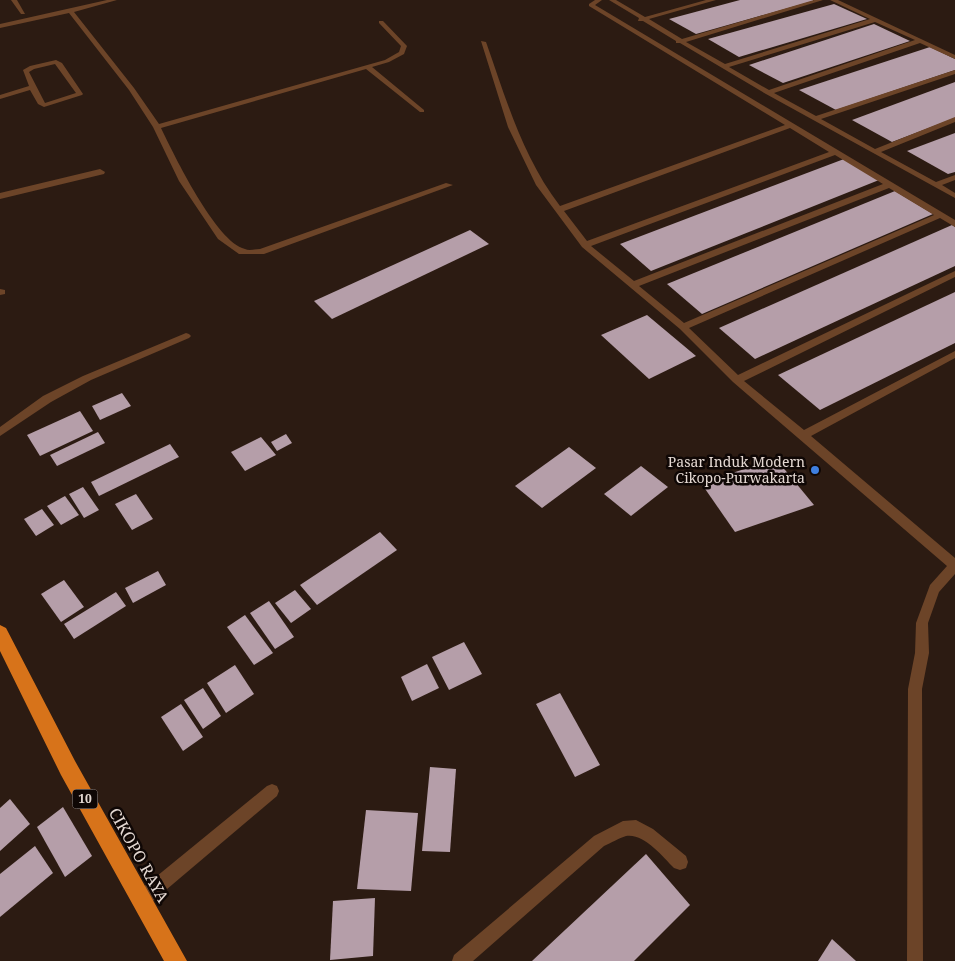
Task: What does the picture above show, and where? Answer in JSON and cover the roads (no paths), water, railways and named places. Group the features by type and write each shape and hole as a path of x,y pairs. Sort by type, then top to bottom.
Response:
{"highway":[{"name":"CIKOPO RAYA","path":"0,634 68,768 176,961"}],"street":[{"path":"0,196 100,172"}],"lane":[{"path":"14,0 23,13"},
{"path":"0,26 114,0"},
{"path":"599,0 590,5 955,224"},
{"path":"612,0 726,66 768,93 955,196"},
{"path":"624,26 713,0"},
{"path":"662,47 820,0"},
{"path":"833,0 955,57"},
{"path":"70,11 76,1"},
{"path":"70,11 132,89 157,127 188,189 221,237 242,252 261,252 449,185"},
{"path":"726,66 874,20"},
{"path":"157,127 369,68 396,57 405,49 404,46 381,22"},
{"path":"768,93 919,41"},
{"path":"483,42 512,127 540,185 585,245 683,328 737,380 955,566 934,589 922,623 922,653 915,689 915,961"},
{"path":"56,62 60,64 80,94 44,105 40,103 32,87 26,70 56,62"},
{"path":"369,68 422,111"},
{"path":"815,119 955,72"},
{"path":"0,96 32,87"},
{"path":"874,152 955,119"},
{"path":"558,210 792,125"},
{"path":"585,245 835,152"},
{"path":"936,185 955,177"},
{"path":"633,284 891,184"},
{"path":"683,328 941,215"},
{"path":"737,380 955,274"},
{"path":"0,432 48,399 79,382 186,336"},
{"path":"804,436 955,354"},
{"path":"141,900 272,791"},
{"path":"460,961 563,870 599,841 614,833 623,829 636,828 648,834 680,862"}],"place":[{"name":"Pasar Induk Modern Cikopo-Purwakarta","path":"815,470"}]}
